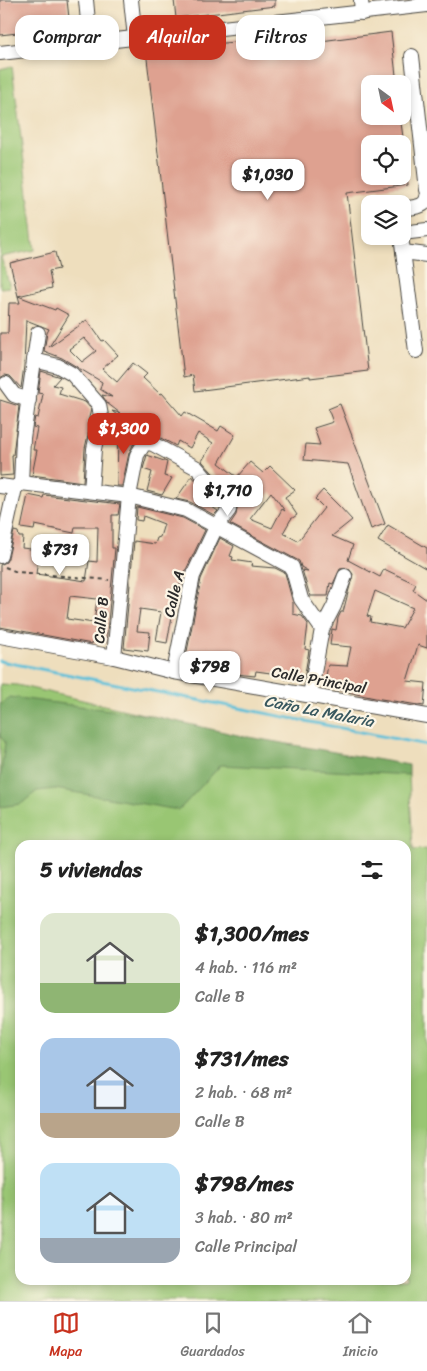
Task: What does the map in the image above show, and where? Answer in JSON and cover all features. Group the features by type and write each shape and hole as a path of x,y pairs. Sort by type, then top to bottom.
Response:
{"street":[{"path":"86,0 87,15"},
{"path":"131,0 133,15"},
{"path":"226,25 362,6 427,5"},
{"path":"0,53 15,51"},
{"path":"412,56 427,190"},
{"path":"411,208 422,206 427,197"},
{"path":"411,232 427,230"},
{"path":"402,245 416,351"},
{"path":"403,252 427,255"},
{"path":"0,556 18,486 38,333"},
{"path":"34,360 58,366 72,374 98,405 101,416 94,449 91,491"},
{"path":"6,384 14,395 29,400"},
{"name":"Calle B","path":"114,657 129,496 137,455 144,444 151,443 197,468 229,505 228,510 216,527"},
{"path":"0,486 91,491 129,496 186,510 292,567 301,599 322,629"},
{"name":"Calle A","path":"174,672 193,576 216,527"},
{"path":"310,695 322,629 334,606 345,576"},
{"name":"Calle Principal","path":"0,636 114,657 174,672 427,716"}],"path":[{"path":"0,565 17,572 121,581"}],"green space":[{"path":"12,66 35,250 1,257 10,287 0,288 0,69"},
{"path":"0,684 17,685 409,775 413,850 427,849 427,1301 0,1301"},
{"path":"10,697 148,715 242,736 409,765 409,775 221,765 179,810 55,789 37,791 21,804 0,807 0,782 5,742 0,736 0,705"}],"building":[{"path":"0,0 67,0 69,15 15,15 15,33 0,35"},
{"path":"174,0 275,0 275,6 201,15 176,15"},
{"path":"391,32 396,75 361,75 361,125 401,125 403,135 361,135 361,185 408,185 347,193 368,371 310,378 310,376 195,391 193,375 184,377 147,60 226,60 226,43 236,42 236,60 325,60 325,40"},
{"path":"55,252 59,269 49,271 52,288 18,296 10,263"},
{"path":"18,296 55,310 56,308 69,315 49,347 87,320 102,341 104,340 118,355 102,369 117,382 133,363 147,374 143,378 160,394 162,393 182,416 185,412 218,431 221,426 235,435 219,463 237,477 250,462 263,473 270,466 295,490 285,497 297,515 291,519 283,533 298,541 324,508 315,499 323,490 352,520 332,536 353,545 348,560 380,577 384,569 416,584 413,590 427,600 427,648 418,645 407,681 426,683 424,706 324,687 328,665 347,666 351,647 330,645 332,629 336,630 338,618 341,612 343,612 353,574 348,568 340,569 333,584 330,583 328,596 310,596 302,570 308,571 301,567 299,561 230,524 236,515 238,501 202,461 213,443 198,433 190,448 178,441 176,446 155,435 148,433 145,435 139,431 139,433 112,411 120,413 107,403 102,395 112,397 100,389 102,382 62,358 44,351 49,329 26,320 21,388 10,376 5,375 0,378 0,333 8,333 9,303 20,303","holes":["84,338 96,351 82,362 69,349","271,492 285,511 282,509 272,528 250,519","375,591 413,608 402,628 370,622 371,617 367,616"]},
{"path":"41,371 60,377 53,385 61,387 59,394 85,402 91,409 88,422 88,426 90,426 85,448 83,482 32,475 37,450 33,450 37,428 33,427 35,417 38,418 43,394 38,393"},
{"path":"0,400 19,406 12,455 13,475 0,476"},
{"path":"340,404 385,524 371,529 348,464 304,460 306,444 320,445 314,428 333,422 328,409"},
{"path":"118,433 137,437 129,453 122,486 117,486"},
{"path":"147,455 167,462 164,476 172,478 162,495 147,491 152,472 143,469"},
{"path":"192,476 215,503 212,507 218,511 214,515 190,502 176,499"},
{"path":"28,495 43,498 44,495 120,504 118,515 112,515 112,548 115,548 106,643 92,642 92,644 0,627 0,565 6,562 8,558 14,531 18,532 19,537 23,537 22,548 39,550 36,574 86,581 89,561 97,562 98,527 75,527 74,533 35,525 34,530 21,528","holes":["70,596 97,599 94,623 67,619"]},
{"path":"137,507 183,518 205,530 185,572 182,585 178,585 167,643 156,641 161,612 140,609 137,631 150,632 148,651 124,648 134,541 155,544 157,538 160,537 164,524 143,516 142,521 136,520"},
{"path":"388,525 427,548 427,569 378,541"},
{"path":"220,538 234,546 230,556 233,557 232,560 252,563 251,566 275,568 285,573 293,603 293,614 302,616 308,624 305,649 309,650 304,679 300,678 300,681 285,679 285,675 256,671 255,676 236,674 215,670 216,666 185,662 201,579"}],"waterway":[{"name":"Caño La Malaria","path":"0,661 427,745"}]}
